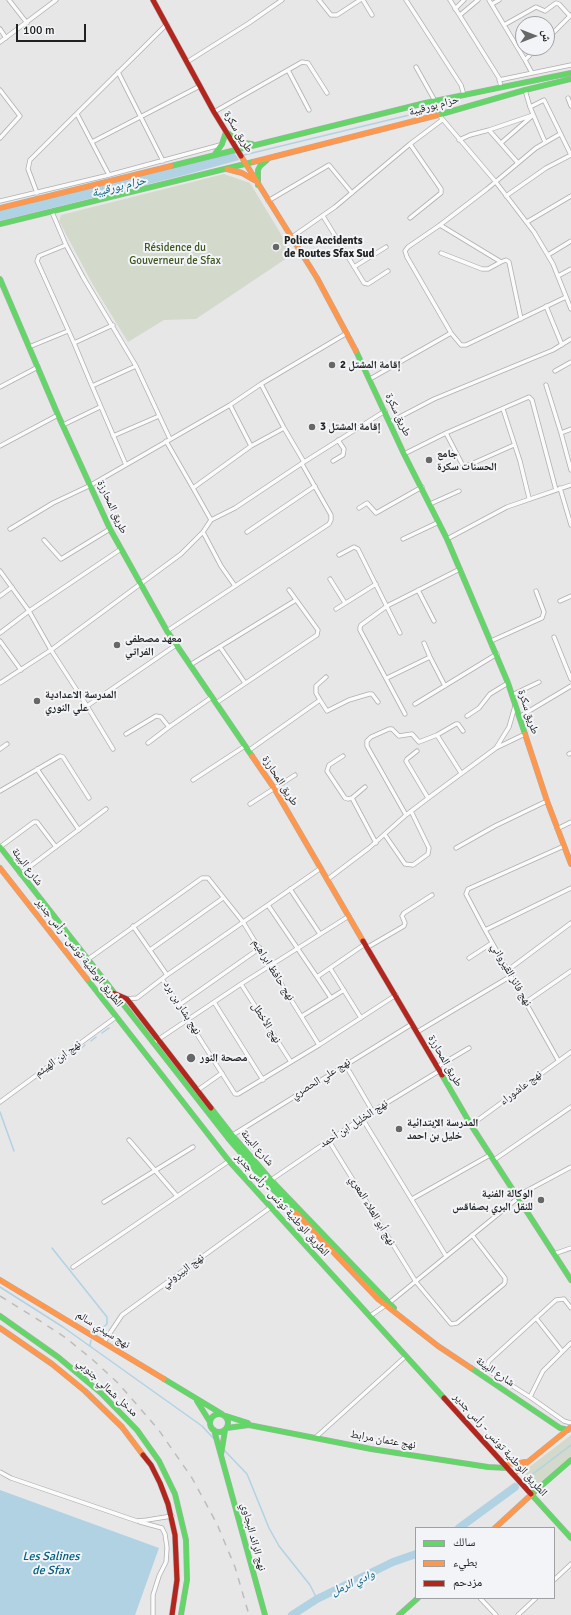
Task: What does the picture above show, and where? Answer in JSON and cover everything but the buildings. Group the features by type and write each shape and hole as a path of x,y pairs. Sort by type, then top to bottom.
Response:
{"main road":[{"name":"طريق سكرة","path":"153,0 214,112 292,238 347,333 370,379 404,454 447,539 497,654 557,829 564,846 569,852 571,864"},
{"name":"حزام بورقيبة","path":"0,208 435,101 571,72"},
{"name":"حزام بورقيبة","path":"1,225 245,163 441,117 525,90 571,79"},
{"path":"525,90 571,84"},
{"path":"214,155 222,144 226,132 239,142 259,145"},
{"path":"257,183 258,168 269,158"},
{"path":"226,168 242,173 257,183"},
{"name":"طريق المحارزة","path":"0,279 58,415 110,529 167,631 274,788 471,1125 571,1280"},
{"name":"شارع البيئة","path":"0,847 113,993 198,1090 230,1136 387,1304"},
{"name":"الطريق الوطنية تونس - رأس جدير","path":"0,868 229,1161 571,1538"},
{"name":"شارع البيئة","path":"113,993 127,999 155,1041 270,1186 387,1304 438,1346 548,1421 560,1428 570,1429"},
{"name":"نهج سيدي سالم","path":"0,1280 104,1342 195,1399 224,1415"},
{"name":"مدخل شمالي جنوبي","path":"0,1316 58,1357 101,1393 137,1430 159,1461 176,1500 186,1540 187,1580 181,1615"},
{"name":"مدخل شمالي جنوبي","path":"0,1328 64,1372 85,1391 122,1427 154,1470 172,1516 177,1545 178,1568 172,1615"},
{"name":"نهج سيدي سالم","path":"195,1399 210,1422"},
{"path":"214,1415 224,1415 228,1422 226,1429 219,1432 214,1430 210,1422 214,1415"},
{"name":"نهج عثمان مرابط","path":"224,1415 256,1426 371,1449 488,1467 507,1468"},
{"name":"نهج عثمان مرابط","path":"226,1429 241,1425 256,1426"},
{"name":"نهج الرائد البجاوي","path":"223,1464 221,1447 226,1429"},
{"path":"513,1474 527,1461 570,1429"},
{"name":"نهج الرائد البجاوي","path":"214,1430 264,1615"},
{"path":"496,1527 571,1460"},
{"path":"501,1462 514,1464 527,1461"},
{"path":"399,1615 417,1599"}],"street":[{"path":"9,0 27,23"},
{"path":"0,42 56,0"},
{"path":"187,62 282,0"},
{"path":"320,0 331,15 337,15 361,0 372,15"},
{"path":"406,0 461,85 464,95"},
{"path":"450,0 499,80 501,87"},
{"path":"455,9 464,0"},
{"path":"460,15 478,0"},
{"path":"489,0 532,73"},
{"path":"492,4 499,0"},
{"path":"504,25 536,7 545,12 556,3 559,4 571,16 555,31"},
{"path":"37,193 28,172 29,162 167,24"},
{"path":"0,29 6,38"},
{"path":"525,60 529,56"},
{"path":"214,112 302,62 308,63 327,93"},
{"path":"499,80 571,65"},
{"path":"416,67 435,101"},
{"path":"288,70 309,110"},
{"path":"118,72 163,160"},
{"path":"92,142 200,86"},
{"path":"0,90 20,116 0,138"},
{"path":"525,90 533,115 545,142"},
{"path":"568,98 571,106"},
{"path":"506,196 546,168 571,155 544,100 530,107"},
{"path":"77,114 110,174"},
{"path":"459,140 470,135 533,115"},
{"path":"501,143 533,115"},
{"path":"292,238 352,193 441,117 495,181 527,222 548,255 571,309"},
{"path":"489,130 518,163"},
{"path":"560,134 545,142 487,189 440,225 408,247 406,249 406,254 451,333 459,344 463,346 566,296"},
{"path":"0,202 222,144"},
{"path":"410,144 441,189 441,193 410,218"},
{"path":"268,201 329,165 352,193"},
{"path":"527,222 571,196"},
{"path":"52,211 66,245 87,284 113,325 136,366 159,416 168,440 211,520"},
{"path":"323,216 366,284 388,271"},
{"path":"440,225 501,262"},
{"path":"548,255 571,241"},
{"path":"66,245 39,256 37,260 126,465"},
{"path":"354,267 386,247"},
{"path":"441,253 482,269 488,269 506,260 510,263 521,319"},
{"path":"558,276 571,269"},
{"path":"546,306 562,345"},
{"path":"74,343 113,325"},
{"path":"29,347 68,331"},
{"path":"10,529 53,503 91,485 230,405 347,333"},
{"path":"370,379 451,333"},
{"path":"390,422 434,399 562,345 571,339"},
{"path":"555,371 571,362"},
{"path":"92,386 136,366"},
{"path":"0,387 38,367"},
{"path":"167,631 329,524 331,520 331,515 262,384"},
{"path":"546,385 571,470"},
{"path":"404,454 446,432 503,409 527,397 532,398 558,489 571,525"},
{"path":"230,405 251,446"},
{"path":"63,425 100,407"},
{"path":"503,409 520,461 528,498"},
{"path":"0,683 51,650 141,585 181,554 203,532 211,520 236,508 303,462 385,411"},
{"path":"0,446 58,415"},
{"path":"113,436 159,416"},
{"path":"193,488 251,446 284,428"},
{"path":"561,433 571,429"},
{"path":"446,432 463,466 469,465 514,445"},
{"path":"333,461 343,455 344,449 338,440"},
{"path":"447,539 507,507 528,498 571,485"},
{"path":"247,532 315,486"},
{"path":"359,508 367,503 376,513 422,487"},
{"path":"430,504 459,491"},
{"path":"403,539 439,522"},
{"path":"44,540 61,559 110,529"},
{"path":"203,532 221,566 235,586"},
{"path":"339,555 348,549 356,547 358,549 400,633"},
{"path":"0,633 28,611 121,549"},
{"path":"405,714 360,630 362,625 387,606 460,569"},
{"path":"0,571 28,611 113,749"},
{"path":"330,579 345,603"},
{"path":"336,609 376,584"},
{"path":"0,596 12,587"},
{"path":"216,703 317,635 318,630 290,590"},
{"path":"418,590 434,621"},
{"path":"491,641 542,618 544,612 536,590"},
{"path":"560,601 571,596"},
{"path":"190,665 296,600"},
{"path":"554,637 571,678"},
{"path":"0,641 21,670"},
{"path":"424,643 445,686"},
{"path":"87,706 176,645"},
{"path":"220,647 245,683"},
{"path":"415,704 497,654"},
{"path":"387,678 430,657"},
{"path":"326,678 316,686 316,693 327,711 349,700 369,694 372,694 378,702"},
{"path":"512,695 538,682"},
{"path":"467,716 479,708 490,694 508,683"},
{"path":"519,717 571,686"},
{"path":"148,743 212,697"},
{"path":"248,751 320,700"},
{"path":"496,748 509,727 515,706"},
{"path":"126,734 156,716 161,716 169,727"},
{"path":"406,815 367,746 367,741 371,737 389,729 392,729 398,736 412,734 419,742 437,735 456,724 458,724 463,731"},
{"path":"328,879 376,843 406,815 461,773 496,748 524,734"},
{"path":"437,735 461,773"},
{"path":"0,749 7,744"},
{"path":"193,780 245,746"},
{"path":"417,751 406,761 428,798"},
{"path":"344,756 329,765 327,771 345,798 352,798 365,788"},
{"path":"0,791 56,757 63,757 89,798"},
{"path":"37,769 79,830"},
{"path":"250,804 295,775"},
{"path":"352,798 376,843"},
{"path":"456,848 547,801"},
{"path":"20,874 106,809"},
{"path":"385,835 405,864 413,865 428,854 428,848 411,812"},
{"path":"0,847 34,822 37,822 56,847"},
{"path":"557,829 571,822"},
{"name":"نهج فائز القيرواني","path":"558,1060 466,894 468,889 564,846"},
{"path":"167,975 321,868"},
{"name":"نهج حافظ ابراهيم","path":"133,926 202,878 208,878 243,922 319,1045"},
{"path":"485,930 571,888"},
{"path":"290,889 320,934"},
{"path":"317,977 367,946 404,926 402,916 404,913 432,895"},
{"path":"150,950 223,898"},
{"path":"268,905 331,998"},
{"path":"155,1041 241,984 349,916"},
{"path":"508,970 571,923"},
{"path":"87,960 133,926"},
{"name":"نهج بشار بن برد","path":"133,926 167,975 162,979 236,1094 264,1080"},
{"path":"469,958 492,943"},
{"path":"179,1005 260,948"},
{"path":"330,968 361,1018"},
{"path":"526,1002 571,971"},
{"path":"417,1032 511,976"},
{"path":"118,999 137,998 162,979"},
{"name":"نهج الأخطل","path":"241,984 291,1062"},
{"path":"302,1016 344,990"},
{"path":"214,1002 264,1080 396,995"},
{"name":"نهج ابن الهيثم","path":"0,1102 116,1017"},
{"name":"نهج علي الحصري","path":"230,1136 412,1024"},
{"name":"نهج الخليل ابن أحمد","path":"271,1180 469,1048"},
{"name":"نهج عاشوراء","path":"471,1125 558,1060 571,1052"},
{"path":"345,1064 373,1112"},
{"path":"198,1090 222,1073"},
{"path":"494,1160 571,1107"},
{"path":"362,1118 446,1256"},
{"path":"129,1140 177,1196"},
{"name":"نهج أبو العلاء المعري","path":"329,1141 416,1282 451,1324 457,1323 504,1284 505,1278 472,1235"},
{"path":"104,1202 193,1147"},
{"path":"412,1199 490,1155"},
{"path":"73,1267 229,1161"},
{"path":"370,1316 416,1282 517,1197 571,1167"},
{"name":"نهج البيروني","path":"104,1342 122,1315 271,1207"},
{"path":"554,1254 571,1248"},
{"path":"571,1308 566,1300 560,1299 551,1304 490,1361 487,1366 492,1373 564,1421 571,1423"},
{"path":"536,1318 562,1351"},
{"path":"530,1397 543,1371 571,1343"},
{"path":"315,1438 406,1356"},
{"path":"0,1472 11,1478 137,1521 160,1527 166,1534 167,1559 158,1576 153,1595 153,1615"},
{"path":"137,1521 172,1516"},
{"path":"555,1579 571,1564"},
{"path":"481,1599 496,1615"},
{"path":"518,1615 535,1599"}],"green space":[{"name":"Résidence du Gouverneur de Sfax","path":"224,174 250,183 293,254 196,319 164,320 128,342 93,285 59,221 61,215"},
{"path":"571,1435 571,1456 538,1485 529,1485 522,1476 524,1471"}],"water":[{"path":"234,152 239,160 0,221 0,211"},
{"name":"Les Salines de Sfax","path":"0,1490 159,1548 135,1615 0,1615"}],"waterway":[{"name":"حزام بورقيبة","path":"244,155 426,111"},
{"path":"102,1033 109,1028"},
{"path":"91,1041 96,1037"},
{"path":"79,1050 85,1045"},
{"path":"0,1112 14,1151"},
{"path":"52,1248 107,1317 107,1324 97,1333"},
{"path":"0,1287 63,1327 202,1426 215,1440"},
{"path":"90,1346 91,1340"},
{"name":"وادي الرمل","path":"526,1479 571,1445"},
{"path":"223,1449 247,1474 269,1528 279,1546 310,1585 317,1599"},
{"name":"وادي الرمل","path":"460,1527 515,1487"},
{"name":"وادي الرمل","path":"292,1615 317,1599 393,1562 415,1554"}],"railway":[{"path":"0,1296 66,1338 93,1360 118,1383 158,1429 192,1478 217,1524 235,1567 249,1615"}],"traffic: fast":[{"path":"171,166 425,103 571,73"},
{"path":"438,115 525,90 571,79"},
{"path":"215,154 222,144 226,132"},
{"path":"229,134 239,142 252,144"},
{"path":"258,185 258,170 267,160"},
{"path":"0,224 253,162"},
{"path":"0,279 58,415 110,529 167,631 252,756"},
{"path":"356,351 404,454 447,539 508,683 525,734"},
{"path":"0,847 228,1138 265,1181 296,1213"},
{"path":"87,979 229,1161 444,1398"},
{"path":"442,1075 471,1125 571,1280"},
{"path":"211,1108 271,1180 394,1308"},
{"path":"0,1316 58,1357 101,1393 137,1430 159,1461 175,1494 186,1540 187,1580 181,1615"},
{"path":"471,1368 560,1428 568,1430"},
{"path":"164,1379 222,1414"},
{"path":"197,1401 210,1422"},
{"path":"215,1414 223,1414 228,1419 228,1423 226,1430 223,1432 215,1432 210,1427 210,1419 215,1414"},
{"path":"226,1416 248,1423"},
{"path":"227,1428 249,1425 371,1449 488,1467 507,1468"},
{"path":"214,1430 265,1615"},
{"path":"221,1455 225,1430"},
{"path":"532,1494 571,1460"},
{"path":"531,1494 571,1538"},
{"path":"399,1615 417,1599"}],"traffic: slow":[{"path":"253,162 438,115"},
{"path":"241,156 317,278 356,351"},
{"path":"0,208 171,166"},
{"path":"227,169 242,173 254,180"},
{"path":"525,734 547,801 571,864"},
{"path":"252,756 274,788 363,941"},
{"path":"0,868 87,979"},
{"path":"296,1213 378,1299 438,1346 471,1368"},
{"path":"0,1280 164,1379"},
{"path":"0,1328 52,1364 85,1391 122,1427 143,1455"},
{"path":"513,1474 571,1427"},
{"path":"502,1462 514,1464 525,1462"},
{"path":"496,1527 532,1494"}],"traffic: jam":[{"path":"153,0 214,112 241,156"},
{"path":"363,941 442,1075"},
{"path":"113,993 127,999 211,1108"},
{"path":"444,1398 531,1494"},
{"path":"143,1455 151,1465 160,1483 168,1504 175,1535 177,1580 172,1615"}],"place":[{"name":"Police Accidents de Routes Sfax Sud","path":"276,247"},
{"name":"إقامة المشتل 2","path":"332,365"},
{"name":"إقامة المشتل 3","path":"312,427"},
{"name":"جامع الحسنات سكرة","path":"429,460"},
{"name":"معهد مصطفى الفراتي","path":"117,645"},
{"name":"المدرسة الاعدادية علي النوري","path":"37,701"},
{"name":"مصحة النور","path":"191,1058"},
{"name":"المدرسة الإبتدائية خليل بن احمد","path":"399,1129"},
{"name":"الوكالة الفنية للنقل البري بصفاقس","path":"541,1200"}]}
